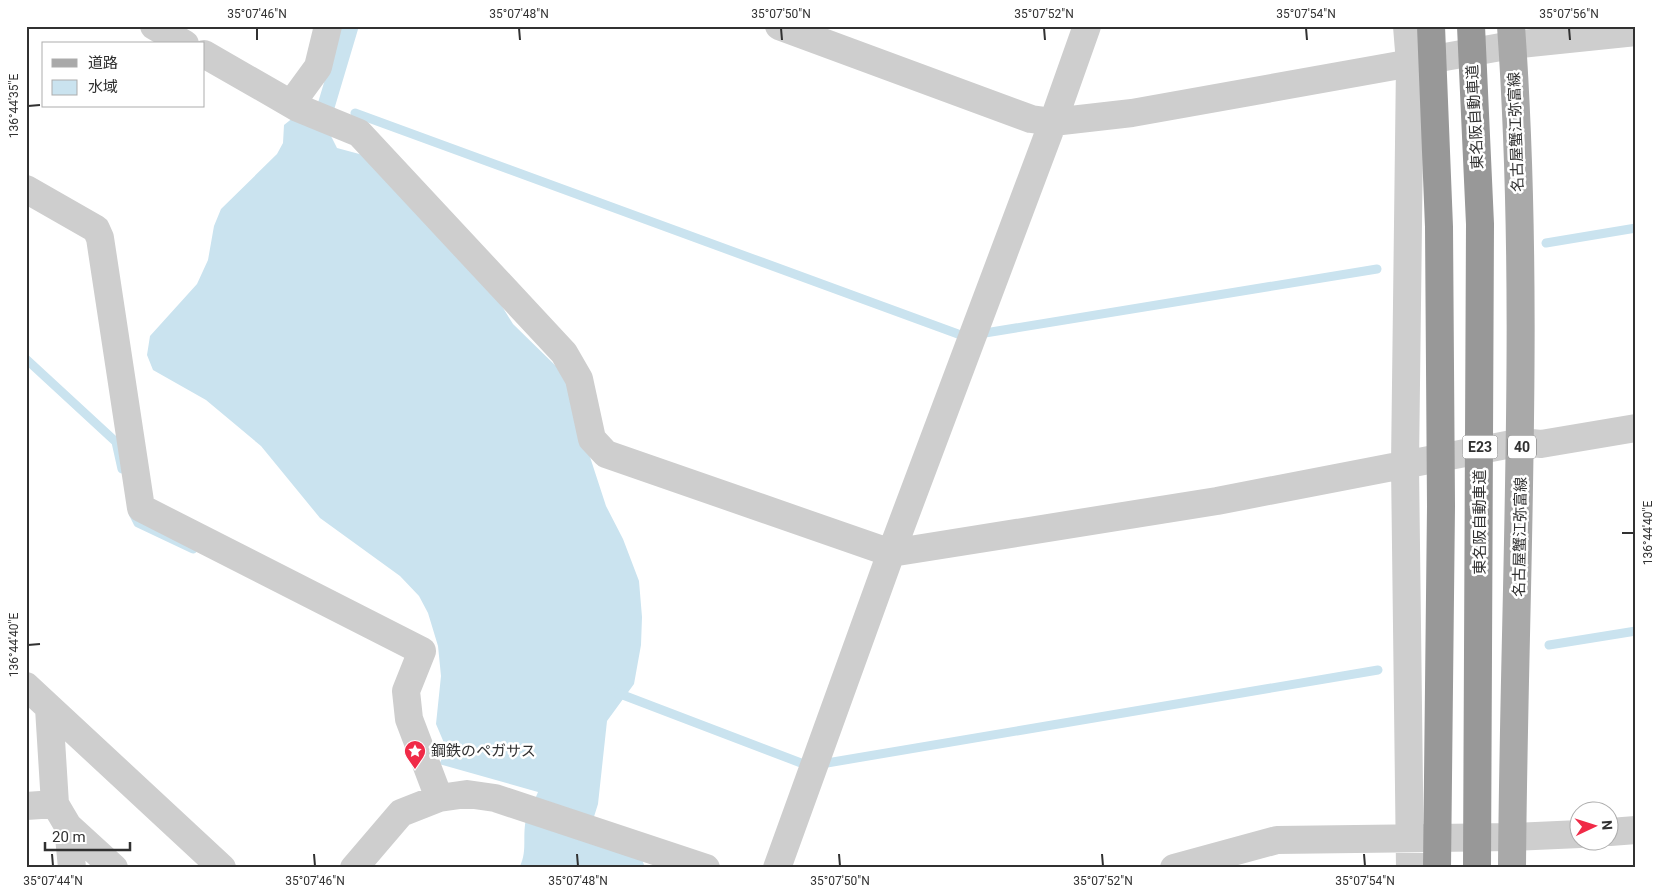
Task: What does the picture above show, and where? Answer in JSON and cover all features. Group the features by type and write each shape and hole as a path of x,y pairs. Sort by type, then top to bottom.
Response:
{"highway":[{"name":"E23","path":"1431,26 1439,237 1441,506 1437,868"},
{"name":"東名阪自動車道","path":"1471,26 1480,224 1477,868"}],"main road":[{"name":"名古屋蟹江弥富線","path":"1512,36 1519,202 1522,442 1512,868"}],"street":[{"path":"154,26 182,42"},
{"path":"294,106 318,67 328,26"},
{"path":"779,26 1031,119 1053,122 1132,113 1410,63 1512,36 1636,32"},
{"path":"777,868 891,553 1053,122 1087,26"},
{"path":"1407,26 1410,63 1405,465 1410,868"},
{"path":"205,55 294,106 359,133 564,353 579,379 592,439 606,454 891,553 1217,501 1522,442 1541,444 1636,428"},
{"path":"26,189 96,229 100,238 141,508 422,651 406,691 409,719 439,798"},
{"path":"26,686 222,868"},
{"path":"49,708 62,815 72,868"},
{"path":"354,868 402,813 439,798 467,794 495,798 706,868"},
{"path":"26,806 62,815 114,868"},
{"path":"1620,831 1636,830"},
{"path":"1174,868 1278,840 1512,838 1570,835"}],"water":[{"path":"341,26 359,26 328,130 337,148 363,155 500,303 513,324 561,371 569,384 576,414 606,506 623,539 639,581 642,617 641,645 634,684 607,721 598,804 586,842 642,859 645,868 519,868 524,852 524,831 528,813 538,792 439,764 447,750 436,724 441,676 438,646 428,613 419,596 400,576 320,518 261,446 206,400 153,370 147,355 150,336 197,284 208,260 214,226 221,209 277,154 283,143 284,125 294,117 317,106"}],"waterway":[{"path":"355,113 958,334"},
{"path":"1546,243 1636,228"},
{"path":"985,333 1377,269"},
{"path":"26,359 116,442 122,469"},
{"path":"133,513 138,523 193,549"},
{"path":"1549,645 1636,631"},
{"path":"821,764 1378,670"},
{"path":"615,692 801,763"}],"place":[{"name":"鋼鉄のペガサス","path":"415,770"}]}
